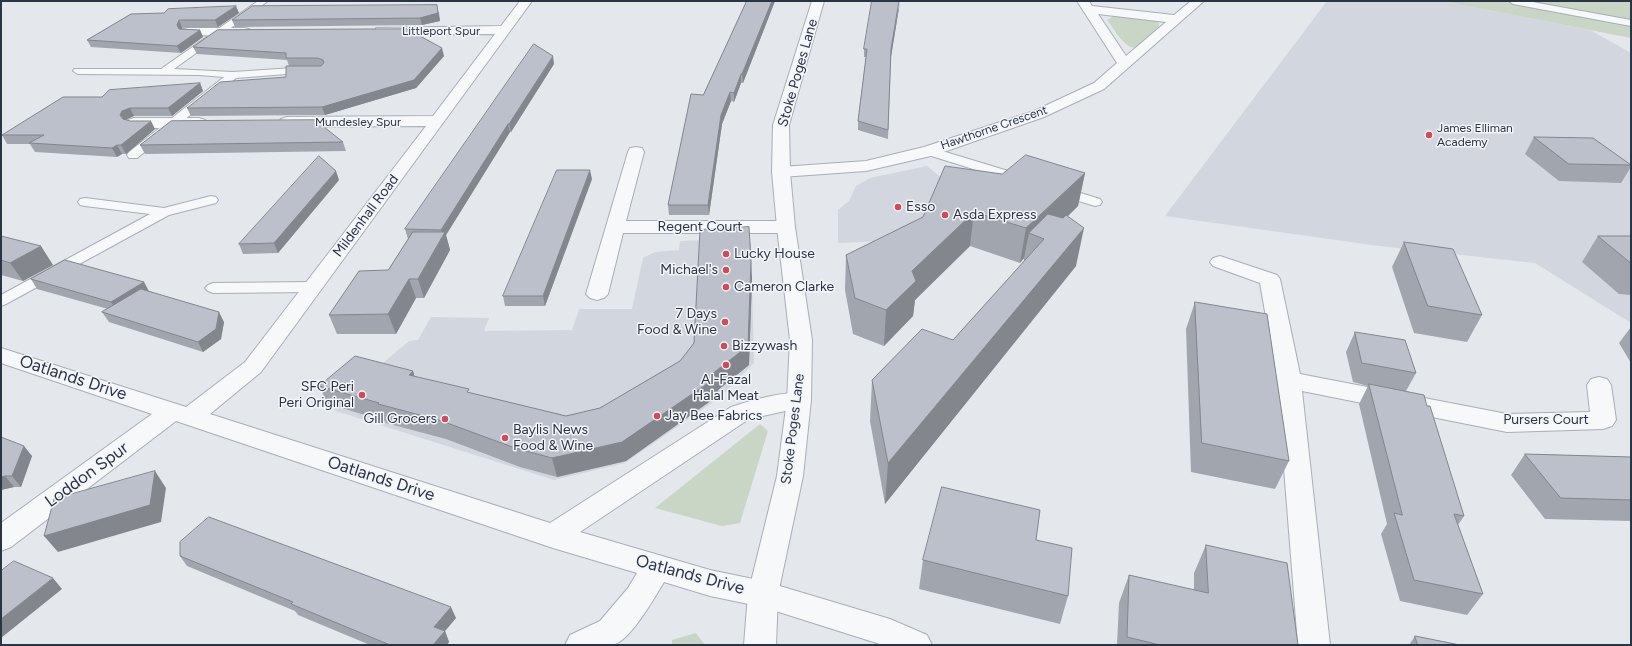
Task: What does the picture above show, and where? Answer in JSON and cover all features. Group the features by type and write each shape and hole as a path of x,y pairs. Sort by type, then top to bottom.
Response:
{"street":[{"name":"Mildenhall Road","path":"182,414 252,366 438,121 503,30 526,1"},
{"name":"Stoke Poges Lane","path":"760,645 763,594 790,476 799,400 801,340 786,227 781,172 781,125 818,1"},
{"name":"Hawthorne Crescent","path":"781,172 866,166 929,151 1039,114 1099,86 1198,1"},
{"path":"1086,5 1177,19"},
{"path":"1086,5 1125,64"},
{"name":"Littleport Spur","path":"369,31 503,30"},
{"path":"188,32 259,31"},
{"name":"Mundesley Spur","path":"274,122 438,121"},
{"path":"134,123 212,122"},
{"path":"597,294 615,227 627,163"},
{"name":"Regent Court","path":"615,227 786,227"},
{"path":"1220,262 1270,280 1289,380 1314,645"},
{"name":"Oatlands Drive","path":"1,355 553,536 710,583 763,594 890,633 916,645"},
{"name":"Pursers Court","path":"1289,380 1506,423 1604,420 1599,385"},
{"path":"553,536 740,413 799,400"},
{"name":"Loddon Spur","path":"1,538 182,414"},
{"path":"581,645 611,631 639,597 657,567"}],"lane":[{"path":"163,72 264,1"},
{"path":"1513,1 1631,23"},
{"path":"78,71 234,75 264,74 281,70 320,70"},
{"path":"133,154 234,75"},
{"path":"929,151 1035,183"},
{"path":"1050,188 1095,202"},
{"path":"1,300 164,212 211,200"},
{"path":"85,202 164,212"},
{"path":"213,288 313,287"}],"shaded area":[{"name":"James Elliman Academy","path":"1327,1 1442,1 1590,30 1631,53 1631,323 1535,263 1379,246 1165,216"},
{"path":"927,166 965,197 950,238 838,243 838,210 849,201 856,186 870,178"},
{"path":"734,239 751,243 754,363 720,397 625,463 554,480 336,411 331,407 409,341 418,340 431,317 489,318 484,331 572,330 579,309 632,309 643,258 655,252 679,250 680,241"}],"green space":[{"path":"1442,1 1631,1 1631,38"},
{"path":"1114,16 1145,17 1159,23 1159,28 1141,46 1136,48 1131,47 1121,39 1107,20"},
{"path":"760,424 768,431 740,523 722,526 655,508"},
{"path":"696,633 705,645 672,645 672,640"}],"building":[{"path":"747,1 772,1 734,93 730,92 721,115 708,205 668,205 691,94 703,95"},
{"path":"872,1 899,1 891,49 888,130 858,121 867,49 864,49"},
{"path":"437,5 438,13 420,18 232,20 252,6"},
{"path":"236,6 215,20 179,20 177,25 179,29 200,30 177,46 87,40 131,14 164,13 168,9"},
{"path":"407,29 442,48 414,80 322,107 187,108 220,82 286,77 286,66 321,66 324,63 323,60 318,58 286,58 286,53 193,47 217,30"},
{"path":"534,44 553,56 441,230 405,229"},
{"path":"200,83 168,108 130,108 122,111 120,115 123,119 130,121 151,121 121,145 117,145 112,148 29,143 44,135 2,135 63,97 102,97 109,90"},
{"path":"315,120 343,142 140,145 171,121"},
{"path":"1534,137 1593,138 1631,165 1569,164"},
{"path":"1026,155 1085,173 1026,228 974,212 912,271 916,281 886,310 855,298 846,255 923,217 945,166 1002,174"},
{"path":"319,156 336,171 274,243 239,244"},
{"path":"557,170 590,170 543,296 503,296"},
{"path":"1048,214 1063,218 1066,215 1084,228 888,463 872,380 922,329 953,340 1044,239 1029,233"},
{"path":"749,227 751,260 748,346 712,374 717,377 622,442 552,458 515,448 439,420 378,404 379,403 319,386 355,356 413,371 409,375 469,389 467,392 566,416 600,408 680,361 694,343 700,230"},
{"path":"413,232 445,232 418,279 409,279 388,314 329,315 359,271 388,270"},
{"path":"1,236 41,246 10,263 1,260"},
{"path":"1598,236 1631,236 1631,263"},
{"path":"1404,242 1453,249 1482,315 1428,306"},
{"path":"65,260 144,282 111,302 31,279"},
{"path":"141,289 219,312 216,329 198,342 102,312"},
{"path":"1195,302 1267,314 1289,461 1202,443"},
{"path":"1355,332 1405,340 1416,373 1362,363"},
{"path":"1369,384 1424,395 1427,406 1430,406 1464,516 1454,514 1483,594 1414,580 1394,513 1402,515"},
{"path":"1,437 24,446 12,476 1,477"},
{"path":"1525,454 1631,457 1631,500 1561,498"},
{"path":"155,471 150,505 44,536 54,499"},
{"path":"942,487 1040,510 1036,540 1072,548 1068,596 923,560"},
{"path":"209,517 451,607 434,627 445,631 433,645 390,645 291,604 293,602 180,556 180,542"},
{"path":"1206,545 1287,563 1298,645 1160,645 1127,637 1129,575 1208,593"},
{"path":"14,561 53,578 1,619 1,571"},
{"path":"1415,636 1460,645 1418,645"}],"place":[{"name":"James Elliman Academy","path":"1429,135"},
{"name":"Esso","path":"898,207"},
{"name":"Asda Express","path":"945,215"},
{"name":"Lucky House","path":"726,254"},
{"name":"Michael's","path":"726,270"},
{"name":"Cameron Clarke","path":"726,287"},
{"name":"7 Days Food & Wine","path":"725,322"},
{"name":"Bizzywash","path":"724,346"},
{"name":"Al-Fazal Halal Meat","path":"726,365"},
{"name":"SFC Peri Peri Original","path":"362,395"},
{"name":"Jay Bee Fabrics","path":"657,416"},
{"name":"Gill Grocers","path":"445,419"},
{"name":"Baylis News Food & Wine","path":"505,438"}]}
